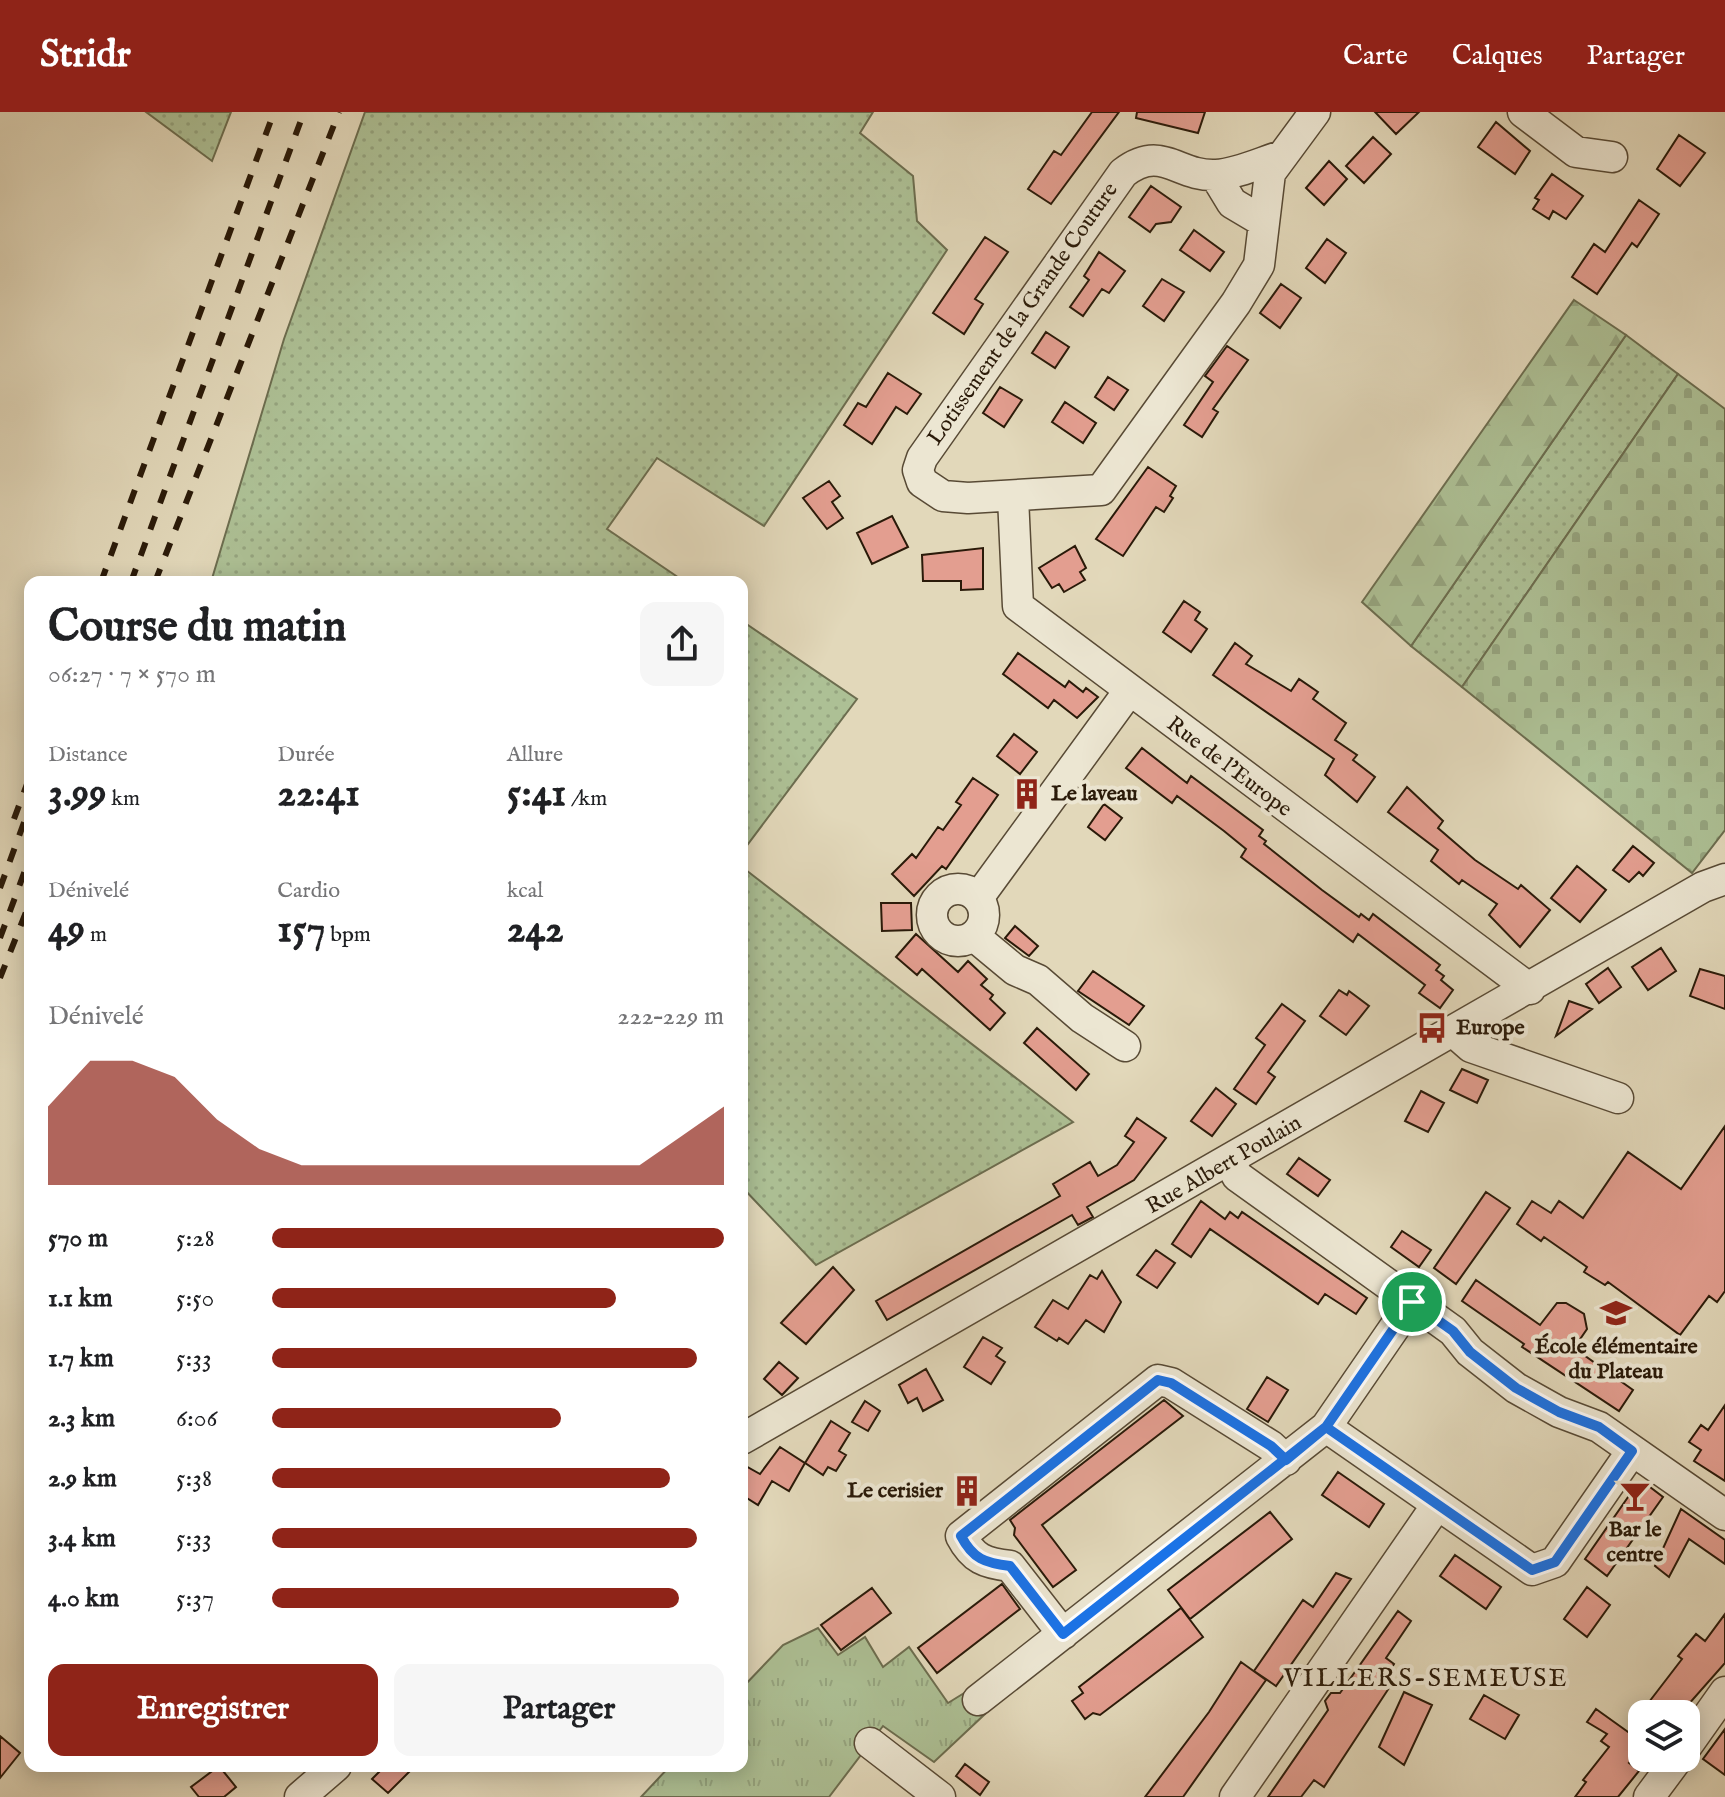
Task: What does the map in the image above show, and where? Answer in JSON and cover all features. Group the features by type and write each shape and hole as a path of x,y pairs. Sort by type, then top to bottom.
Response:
{"street":[{"name":"Lotissement de la Grande Couture","path":"1215,175 1150,158 1137,162 1123,173 922,458 918,470 922,482 943,496 1013,497 1101,490 1244,291 1259,265 1270,173 1315,112"},
{"path":"1523,112 1576,152 1612,157"},
{"path":"1264,222 1232,203 1215,175 1282,156"},
{"name":"Rue de l'Europe","path":"1013,497 1018,606 1530,989"},
{"path":"978,898 1129,691"},
{"name":"Rue Albert Poulain","path":"748,1436 1714,883"},
{"path":"963,889 978,898 984,913 980,930 974,936 949,940 936,929 932,913 946,892 963,889"},
{"path":"974,936 1015,970 1038,980 1082,1018 1125,1046"},
{"path":"1455,1033 1471,1047 1618,1098"},
{"path":"1231,1161 1237,1176 1453,1331 1470,1352 1516,1388 1559,1412 1599,1427 1725,1515"},
{"path":"978,1700 1326,1427 1412,1302"},
{"path":"1063,1634 1010,1566 985,1563 969,1552 961,1536 990,1510 1158,1380 1184,1391 1271,1446 1286,1460"},
{"path":"1326,1427 1532,1570 1555,1562 1632,1451"},
{"path":"1235,1797 1437,1505"},
{"path":"1700,1727 1725,1692"},
{"path":"870,1743 940,1797"},
{"path":"300,1797 329,1772"},
{"path":"1649,1797 1668,1772"}],"green space":[{"path":"146,112 231,112 212,161"},
{"path":"365,112 873,112 860,133 913,176 917,221 947,250 764,526 657,458 607,529 676,576 213,576 284,339"},
{"path":"1574,300 1626,335 1411,646 1362,602"},
{"path":"1626,335 1678,374 1462,687 1411,646"},
{"path":"1678,374 1725,409 1725,830 1692,873 1462,687"},
{"path":"748,625 857,699 748,844"},
{"path":"748,872 1073,1122 816,1265 748,1193"},
{"path":"818,1628 838,1655 865,1637 883,1667 909,1647 948,1703 969,1690 985,1714 934,1762 883,1726 829,1797 641,1797 664,1772 748,1772 748,1682 783,1645"}],"building":[{"path":"1092,112 1119,112 1051,204 1028,189 1054,151 1061,155"},
{"path":"1137,112 1205,112 1198,133 1136,118"},
{"path":"1375,112 1419,112 1396,134"},
{"path":"1496,122 1530,151 1515,174 1478,147"},
{"path":"1679,135 1705,153 1680,186 1657,169"},
{"path":"1373,137 1391,154 1364,183 1346,166"},
{"path":"1329,161 1347,179 1324,205 1306,188"},
{"path":"1552,174 1583,196 1566,219 1553,211 1549,219 1533,209 1539,200 1535,198"},
{"path":"1151,186 1181,207 1171,222 1156,224 1150,232 1129,217"},
{"path":"1639,200 1659,214 1637,247 1632,243 1597,294 1572,277 1594,244 1605,252"},
{"path":"1194,230 1224,252 1210,271 1180,250"},
{"path":"985,237 1008,252 975,299 983,304 964,334 933,313"},
{"path":"1327,239 1346,253 1325,283 1306,268"},
{"path":"1099,252 1125,271 1109,293 1102,289 1083,316 1070,307 1089,280 1084,276"},
{"path":"1162,279 1184,292 1164,321 1143,306"},
{"path":"1281,284 1301,298 1280,328 1260,313"},
{"path":"1046,332 1069,347 1055,368 1032,353"},
{"path":"1227,346 1248,360 1213,409 1218,412 1202,437 1184,425 1213,382 1205,376"},
{"path":"888,373 921,394 907,414 896,407 872,444 844,425 858,403 866,407"},
{"path":"1108,377 1128,390 1114,410 1095,397"},
{"path":"1000,387 1022,400 1004,427 983,413"},
{"path":"1065,402 1096,423 1083,443 1052,422"},
{"path":"1148,467 1176,486 1170,496 1173,498 1164,512 1156,507 1123,556 1096,539"},
{"path":"829,481 840,496 832,502 843,518 827,529 803,498"},
{"path":"892,516 908,547 872,564 857,533"},
{"path":"1075,546 1086,568 1080,572 1085,580 1064,592 1059,584 1052,588 1039,568"},
{"path":"983,548 983,589 961,590 961,581 923,581 922,555"},
{"path":"1184,601 1200,612 1195,620 1207,629 1191,652 1163,632"},
{"path":"1235,643 1252,656 1246,664 1291,691 1299,679 1318,692 1313,699 1346,723 1335,740 1357,755 1353,760 1375,777 1357,802 1325,775 1334,759 1213,675"},
{"path":"1018,653 1065,687 1069,681 1083,692 1086,688 1098,697 1077,718 1054,700 1048,708 1003,674"},
{"path":"1014,734 1037,752 1020,774 997,756"},
{"path":"1142,748 1187,783 1191,776 1263,830 1259,836 1266,841 1264,844 1359,917 1361,914 1369,920 1373,914 1440,965 1436,970 1444,976 1441,980 1453,990 1440,1008 1419,993 1425,985 1358,934 1353,942 1241,857 1246,849 1224,831 1177,796 1172,803 1126,768"},
{"path":"973,778 998,795 946,869 942,866 914,896 892,874 912,854 916,858 938,827 943,830 961,805 956,802"},
{"path":"1407,787 1443,821 1438,828 1475,860 1518,889 1521,885 1550,910 1520,947 1489,915 1497,904 1462,880 1459,884 1431,861 1438,850 1388,812"},
{"path":"1104,804 1122,818 1105,840 1088,827"},
{"path":"1633,846 1654,863 1643,876 1639,872 1629,882 1613,870"},
{"path":"1577,866 1606,890 1580,922 1551,898"},
{"path":"881,903 911,903 912,930 882,931"},
{"path":"1015,926 1038,946 1029,956 1005,938"},
{"path":"916,934 958,972 968,961 987,979 981,985 993,995 990,999 1005,1013 990,1030 922,969 917,975 896,957"},
{"path":"1661,948 1676,971 1648,990 1632,967"},
{"path":"1608,968 1621,987 1599,1003 1586,984"},
{"path":"1700,969 1725,976 1725,1009 1690,996"},
{"path":"1093,971 1144,1006 1129,1025 1078,991"},
{"path":"1339,990 1347,995 1349,991 1369,1006 1346,1035 1320,1016"},
{"path":"1569,1001 1592,1009 1556,1036"},
{"path":"1282,1004 1305,1021 1268,1072 1275,1077 1256,1104 1234,1089 1265,1045 1256,1038"},
{"path":"1037,1028 1089,1074 1076,1090 1024,1043"},
{"path":"1462,1069 1488,1080 1477,1103 1450,1090"},
{"path":"1216,1088 1236,1104 1212,1136 1191,1121"},
{"path":"1421,1091 1444,1103 1428,1132 1405,1121"},
{"path":"1137,1118 1166,1138 1134,1180 1087,1207 1093,1217 1078,1225 1072,1215 887,1320 876,1301 1060,1196 1053,1184 1090,1162 1098,1176 1117,1165 1134,1142 1125,1136"},
{"path":"1725,1126 1725,1291 1717,1302 1709,1296 1680,1335 1608,1282 1605,1285 1584,1272 1587,1267 1544,1237 1541,1241 1517,1224 1532,1201 1551,1213 1559,1201 1583,1218 1628,1152 1681,1189"},
{"path":"1299,1158 1330,1180 1318,1196 1287,1174"},
{"path":"1486,1192 1510,1208 1456,1284 1434,1268"},
{"path":"1201,1201 1225,1219 1230,1212 1238,1218 1242,1212 1367,1298 1356,1314 1325,1294 1318,1304 1210,1229 1191,1257 1172,1244"},
{"path":"1402,1231 1431,1250 1419,1267 1391,1247"},
{"path":"1156,1250 1175,1263 1157,1288 1137,1275"},
{"path":"833,1267 854,1290 806,1344 781,1323"},
{"path":"1102,1271 1121,1302 1104,1332 1086,1320 1068,1344 1035,1327 1053,1300 1068,1309 1090,1275 1097,1279"},
{"path":"1476,1280 1540,1325 1557,1303 1566,1303 1584,1314 1587,1329 1574,1348 1633,1390 1619,1411 1522,1347 1524,1344 1462,1301"},
{"path":"983,1337 1002,1348 996,1356 1005,1362 991,1384 964,1367"},
{"path":"779,1362 798,1378 782,1395 764,1379"},
{"path":"926,1369 943,1400 923,1411 917,1398 908,1403 899,1385"},
{"path":"1267,1377 1288,1390 1268,1422 1247,1409"},
{"path":"1164,1400 1183,1416 1042,1525 1076,1570 1053,1587 1014,1535 1015,1528 1010,1520"},
{"path":"865,1401 880,1411 868,1431 852,1422"},
{"path":"1725,1405 1725,1481 1694,1461 1701,1450 1689,1442 1701,1425 1708,1430"},
{"path":"831,1421 850,1433 839,1451 846,1455 836,1471 828,1467 823,1475 805,1463"},
{"path":"780,1447 805,1463 789,1491 772,1481 758,1505 748,1499 748,1467 760,1474"},
{"path":"1338,1472 1384,1504 1369,1527 1322,1495"},
{"path":"1646,1484 1663,1497 1607,1576 1585,1559 1635,1487"},
{"path":"1681,1509 1725,1540 1725,1564 1689,1539 1669,1577 1655,1566"},
{"path":"1270,1512 1292,1539 1190,1619 1168,1590"},
{"path":"1455,1555 1501,1587 1486,1609 1440,1576"},
{"path":"1336,1573 1351,1579 1276,1686 1254,1671 1303,1600 1313,1607"},
{"path":"1002,1584 1020,1609 937,1673 918,1648"},
{"path":"1587,1587 1610,1605 1587,1637 1564,1619"},
{"path":"872,1588 891,1613 841,1650 821,1625"},
{"path":"1181,1608 1203,1637 1100,1715 1093,1713 1085,1719 1072,1701 1083,1693 1079,1687"},
{"path":"1398,1611 1411,1621 1386,1658 1394,1664 1383,1681 1391,1685 1324,1787 1314,1780 1301,1797 1268,1797 1328,1710 1325,1701 1331,1693 1340,1693"},
{"path":"1725,1614 1725,1663 1692,1700 1651,1700 1682,1659 1678,1656 1696,1634 1705,1641"},
{"path":"1241,1662 1266,1680 1183,1797 1145,1797 1209,1712"},
{"path":"1404,1692 1432,1705 1404,1765 1379,1747"},
{"path":"1484,1695 1519,1715 1505,1739 1470,1719"},
{"path":"1596,1709 1628,1732 1628,1772 1638,1772 1618,1797 1575,1797 1586,1782 1583,1780 1609,1747 1601,1741 1607,1734 1587,1722"},
{"path":"1725,1729 1725,1775 1703,1759"},
{"path":"0,1736 20,1753 0,1778"},
{"path":"965,1764 989,1782 980,1795 956,1776"},
{"path":"211,1772 224,1772 236,1787 224,1797 199,1797 191,1787"},
{"path":"379,1772 409,1772 388,1793 372,1779"}],"railway":[{"path":"103,576 274,112"},
{"path":"133,576 304,112"},
{"path":"157,576 339,112"},
{"path":"14,819 24,792"},
{"path":"0,888 24,822"},
{"path":"0,938 24,873"},
{"path":"0,978 24,917"}],"place":[{"name":"Le laveau","path":"1027,794"},
{"name":"Europe","path":"1432,1028"},
{"name":"École élémentaire du Plateau","path":"1616,1313"},
{"name":"Le cerisier","path":"967,1491"},
{"name":"Bar le centre","path":"1635,1496"}],"district":[{"name":"VILLERS-SEMEUSE","path":"1426,1678"}],"route":[{"path":"1412,1302 1326,1427 1286,1460 1063,1634 1010,1566 985,1563 969,1552 961,1536 1158,1380 1171,1383 1271,1446 1286,1460 1326,1427 1532,1570 1555,1562 1632,1451 1599,1427 1559,1412 1516,1388 1470,1352 1453,1331 1412,1302"}]}
